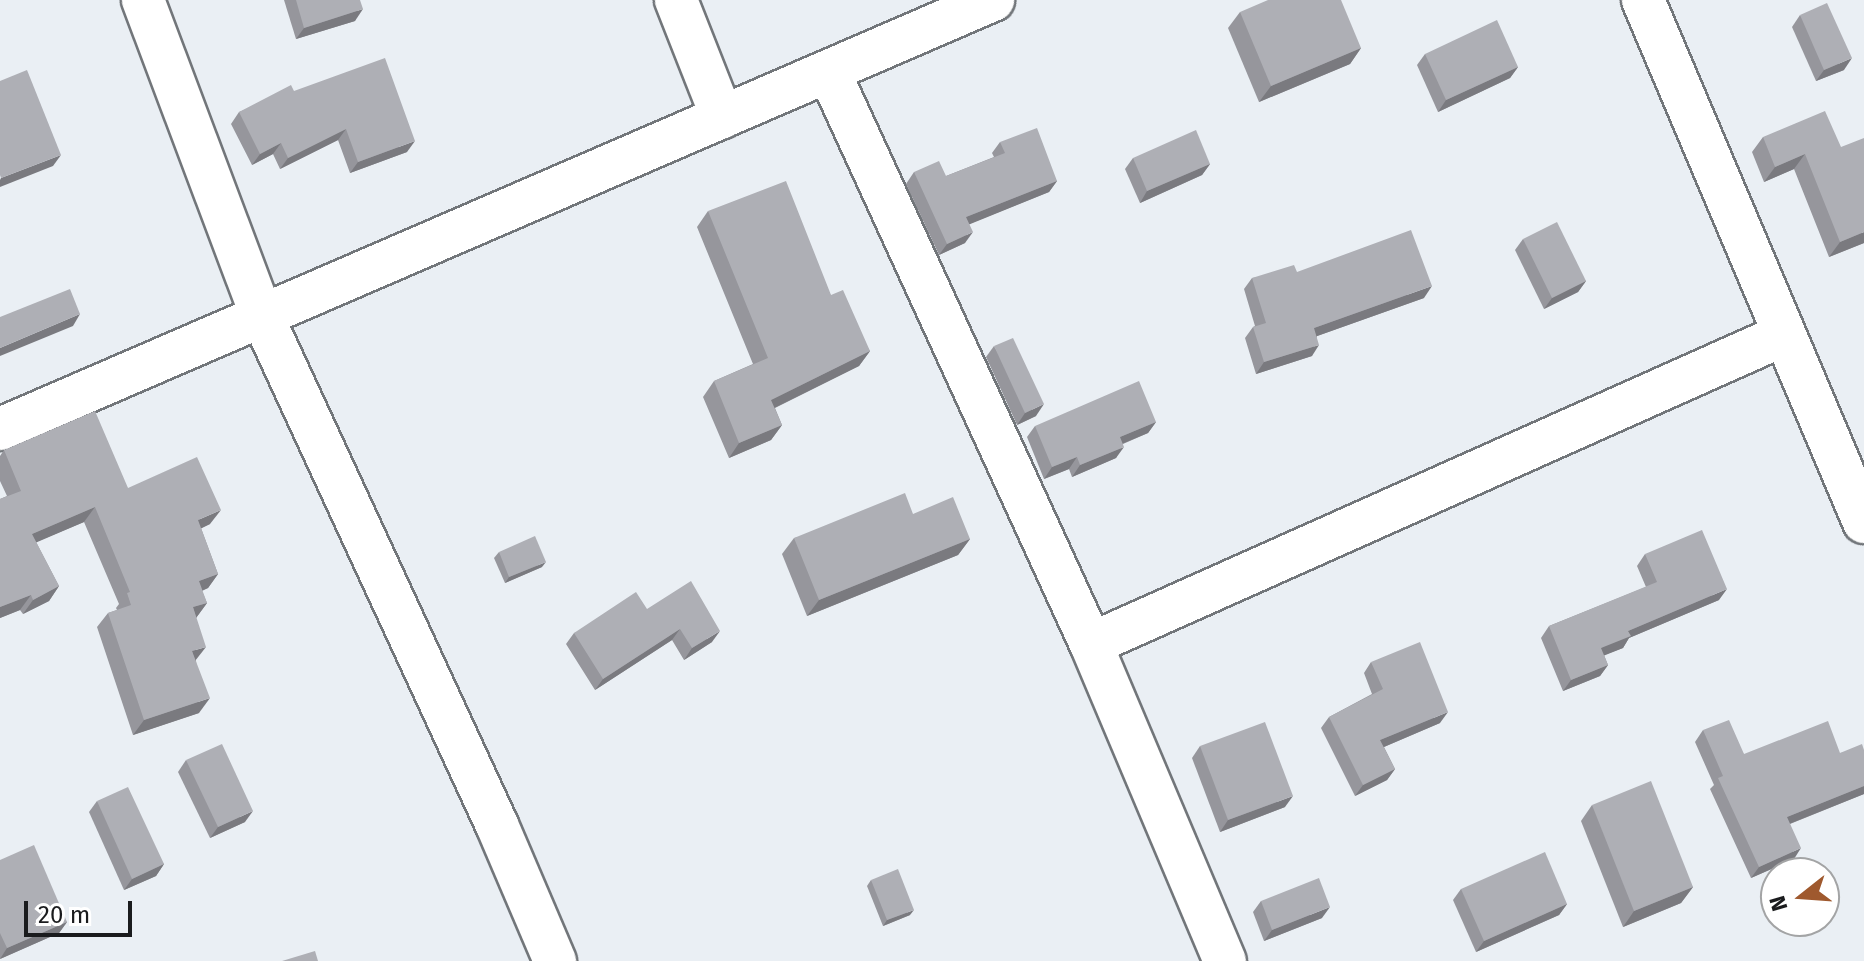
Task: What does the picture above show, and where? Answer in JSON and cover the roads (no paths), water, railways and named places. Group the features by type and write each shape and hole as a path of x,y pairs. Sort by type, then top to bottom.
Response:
{"street":[{"path":"143,0 262,316 497,825 555,961"},
{"path":"676,0 722,117"},
{"path":"0,429 993,0"},
{"path":"1643,0 1864,522"},
{"path":"829,72 1091,644 1225,961"},
{"path":"1091,644 1783,335"}]}
